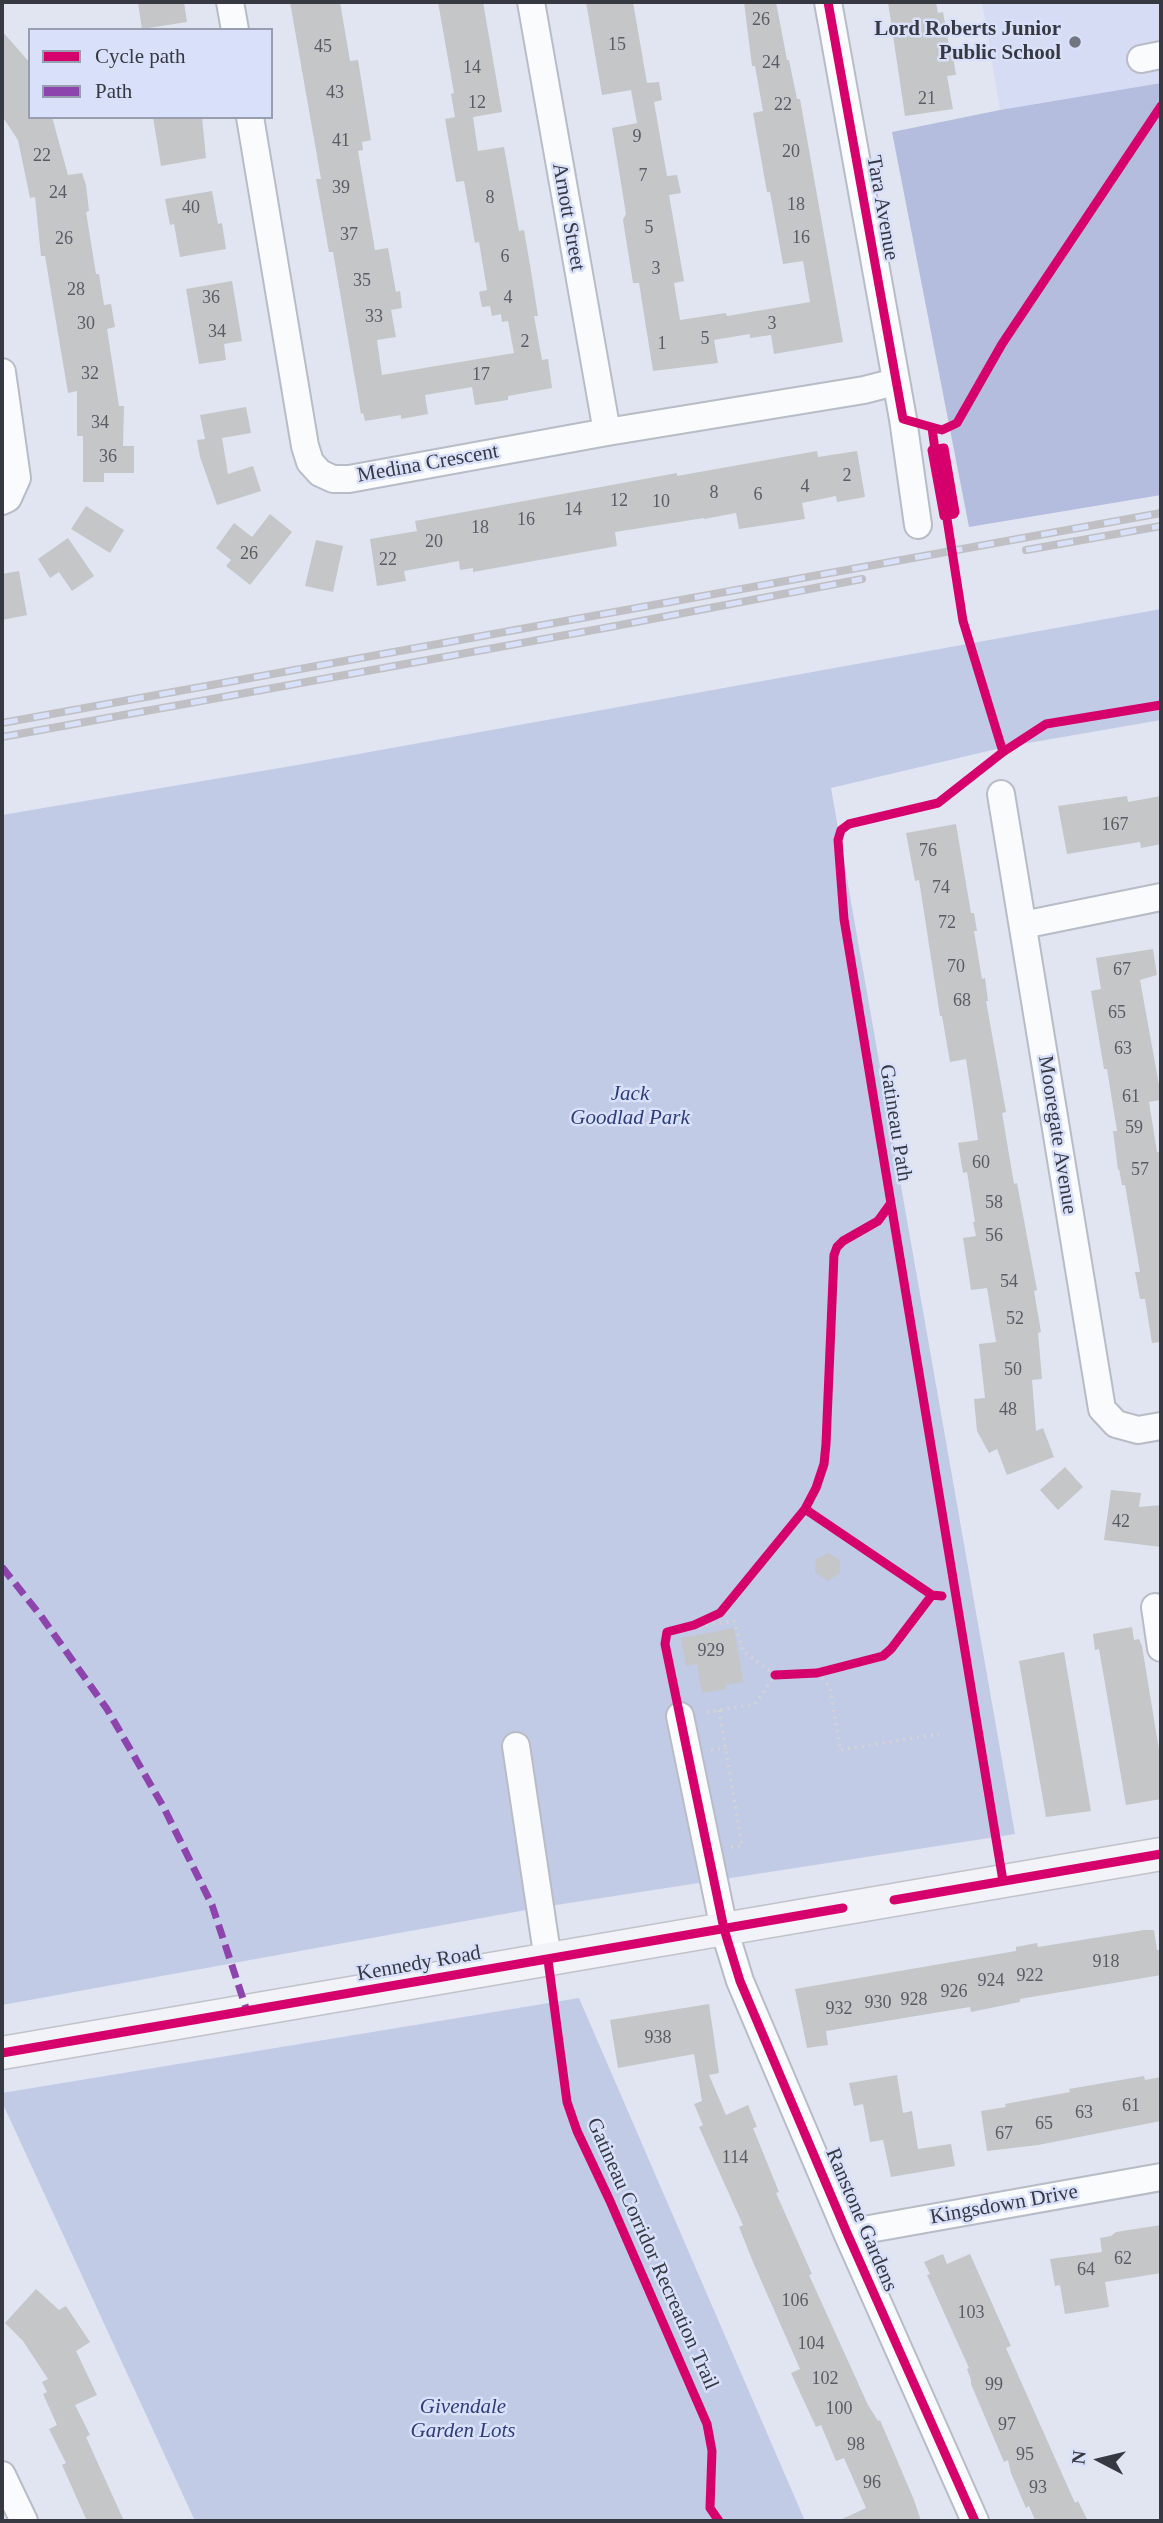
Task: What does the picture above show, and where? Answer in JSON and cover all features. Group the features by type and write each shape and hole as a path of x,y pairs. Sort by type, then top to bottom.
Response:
{"main road":[{"name":"Kennedy Road","path":"2,2053 1161,1854"}],"street":[{"path":"230,2 235,28"},
{"name":"Arnott Street","path":"531,2 607,432"},
{"name":"Tara Avenue","path":"828,2 918,525"},
{"name":"Medina Crescent","path":"250,119 305,446 310,462 320,473 333,479 349,479 607,432 864,390 895,382"},
{"path":"2,372 17,478 8,498 2,501"},
{"name":"Mooregate Avenue","path":"1001,794 1102,1409 1116,1424 1138,1430 1161,1426"},
{"path":"1023,925 1161,897"},
{"path":"1155,1607 1161,1648"},
{"name":"Ranstone Gardens","path":"680,1716 724,1929 740,1981 847,2234 975,2521"},
{"path":"516,1745 548,1959"},
{"name":"Kingsdown Drive","path":"847,2234 1161,2177"},
{"path":"2,2475 24,2521"}],"path":[{"path":"685,1628 720,1613"},
{"path":"673,1631 734,1621 743,1651 775,1675 785,1675"},
{"path":"807,1673 830,1670"},
{"path":"817,1673 830,1686 841,1751 939,1734"},
{"path":"680,1716 755,1704 775,1675"},
{"path":"719,1710 742,1846"},
{"path":"709,1751 726,1748"}],"shaded area":[{"name":"Lord Roberts Junior Public School","path":"982,2 1161,2 1161,83 1000,110"},
{"path":"1161,83 1161,495 969,527 892,132 1000,110"}],"green space":[{"name":"Jack Goodlad Park","path":"1161,609 1161,720 1005,747 831,788 1015,1834 537,1908 2,2005 2,815 303,764"},
{"name":"Givendale Garden Lots","path":"579,1998 805,2521 195,2521 2,2102 2,2093"}],"building":[{"path":"184,2 187,22 142,28 138,3"},
{"path":"290,2 340,2 350,61 358,60 371,140 362,142 363,150 358,151 375,250 388,248 396,292 400,291 402,308 391,310 396,337 377,340 382,375 514,353 508,321 502,322 501,314 492,316 490,306 482,307 479,292 487,290 479,242 475,243 464,181 456,182 445,119 455,117 451,94 454,93 438,2 483,2 502,112 473,117 478,151 504,147 519,231 524,230 542,360 548,359 552,388 508,396 508,400 475,405 472,387 425,395 428,414 365,421 363,413 361,414 333,252 329,252 316,179 321,179"},
{"path":"586,2 633,2 647,83 659,82 662,100 654,102 667,176 677,175 681,193 669,195 684,281 674,283 680,320 726,313 727,316 810,302 803,261 783,264 753,113 763,111 755,66 752,66 744,2 776,2 787,60 797,99 800,99 843,342 774,354 771,335 750,338 750,334 714,340 718,363 653,371 639,283 633,283 623,220 626,214 612,128 637,123 631,90 602,95"},
{"path":"888,2 936,2 938,13 943,12 956,75 947,76 953,109 905,116"},
{"path":"2,31 28,61 28,119 53,119 68,175 82,173 86,185 89,211 86,212 96,274 99,274 104,305 111,304 115,327 107,329 119,406 124,406 123,446 134,446 134,473 104,473 104,482 83,482 83,436 77,436 77,391 68,393 45,256 41,256 35,197 30,198 18,140 2,116"},
{"path":"153,119 202,119 206,158 161,166"},
{"path":"212,191 218,224 222,223 226,249 180,257 174,224 170,225 165,199"},
{"path":"232,281 242,341 224,344 226,360 199,364 186,289"},
{"path":"246,407 251,433 222,438 228,474 253,466 261,491 217,505 200,457 197,440 205,439 200,415"},
{"path":"817,451 818,457 857,451 865,497 837,502 836,496 802,503 805,519 739,529 736,513 704,518 615,532 617,546 473,572 473,568 460,570 459,561 404,571 406,581 377,586 370,539 417,531 415,521 677,473 677,476"},
{"path":"86,506 124,530 110,553 71,529"},
{"path":"270,514 292,532 250,585 226,566 231,560 216,548 234,523 252,537"},
{"path":"68,538 94,576 72,591 59,572 50,578 38,559"},
{"path":"316,540 343,546 333,592 305,586"},
{"path":"19,571 27,615 2,620 2,574"},
{"path":"1127,796 1128,802 1161,796 1161,844 1141,848 1140,842 1067,854 1058,806"},
{"path":"956,824 971,913 974,913 977,931 974,931 982,979 985,978 986,1001 1006,1112 1002,1113 1014,1184 1017,1183 1037,1290 1034,1291 1041,1332 1038,1333 1042,1379 1032,1380 1036,1431 1043,1428 1054,1457 1007,1475 997,1449 989,1453 977,1431 974,1399 985,1398 979,1344 996,1342 987,1288 971,1290 963,1238 976,1236 967,1172 963,1173 958,1143 978,1140 966,1059 950,1062 940,1016 919,880 915,881 906,833"},
{"path":"1153,949 1157,975 1140,980 1161,1096 1161,1100 1149,1102 1157,1152 1161,1152 1161,1342 1152,1343 1145,1299 1140,1299 1135,1272 1140,1272 1125,1185 1122,1185 1118,1170 1113,1131 1117,1131 1091,991 1101,989 1096,958"},
{"path":"1065,1467 1083,1487 1058,1510 1040,1490"},
{"path":"1111,1490 1141,1493 1139,1507 1161,1505 1161,1547 1104,1540"},
{"path":"828,1553 840,1560 840,1572 828,1581 815,1572 816,1559"},
{"path":"1132,1627 1134,1640 1139,1639 1142,1646 1161,1762 1161,1799 1126,1805 1099,1649 1095,1650 1093,1634"},
{"path":"734,1628 743,1682 725,1685 726,1689 702,1693 697,1664 686,1666 681,1638"},
{"path":"1064,1652 1091,1811 1046,1817 1019,1661"},
{"path":"1154,1930 1157,1950 1161,1950 1161,1975 1020,1999 1020,2002 971,2012 970,2007 826,2031 828,2045 807,2048 795,1989 1016,1951 1016,1947 1037,1943 1038,1947"},
{"path":"709,2004 719,2073 709,2075 726,2115 748,2105 757,2127 753,2128 779,2192 776,2193 812,2274 809,2275 868,2405 878,2421 880,2420 921,2521 838,2521 866,2508 844,2458 836,2461 821,2425 816,2427 791,2373 800,2369 739,2227 743,2225 699,2127 703,2125 694,2104 702,2101 694,2054 618,2068 610,2020"},
{"path":"897,2075 903,2113 912,2111 918,2149 951,2144 955,2166 891,2177 883,2140 870,2142 863,2104 854,2106 849,2083"},
{"path":"1144,2076 1145,2080 1161,2077 1161,2121 1038,2145 987,2151 981,2111 1070,2092 1069,2089"},
{"path":"1161,2225 1161,2273 1105,2282 1109,2307 1065,2314 1060,2285 1055,2286 1050,2259 1102,2252 1100,2238 1116,2232"},
{"path":"943,2254 947,2264 970,2254 1011,2346 1006,2348 1075,2503 1078,2501 1088,2521 1033,2521 1035,2520 1029,2506 1026,2508 1008,2460 1004,2462 971,2384 967,2369 969,2368 927,2275 930,2274 924,2262"},
{"path":"36,2289 59,2310 66,2306 90,2342 76,2351 97,2395 75,2405 90,2435 86,2437 124,2521 87,2521 62,2465 66,2463 49,2429 57,2425 43,2394 47,2392 42,2382 48,2379 23,2341 5,2323"}],"railway":[{"path":"2,723 1161,513"},
{"path":"1026,550 1161,526"},
{"path":"2,737 862,579"}],"marked path":[{"path":"2,1567 41,1616 107,1709 164,1808 212,1905 247,2011"}],"cycle path":[{"path":"828,2 903,419 942,430 957,423 1002,344 1161,106"},
{"path":"932,428 942,501 945,514 955,512 944,448 932,450 944,516 954,514 942,449 935,451 947,519 963,621 1003,752"},
{"name":"Gatineau Path","path":"1003,1881 844,919 838,840 841,830 849,824 938,803 1003,752 1046,724 1161,705"},
{"path":"891,1203 878,1221 843,1241 834,1255 826,1444 824,1464 816,1488 805,1509 720,1613 694,1625 667,1632 665,1644 724,1929 740,1981 847,2233 975,2521"},
{"path":"805,1509 932,1595 942,1596"},
{"path":"775,1675 817,1673 883,1656 932,1595"},
{"path":"894,1900 1161,1854"},
{"path":"2,2053 843,1908"},
{"name":"Gatineau Corridor Recreation Trail","path":"548,1960 567,2102 577,2131 707,2424 712,2451 710,2508 719,2521"}],"place":[{"name":"Lord Roberts Junior Public School","path":"1075,42"}]}
